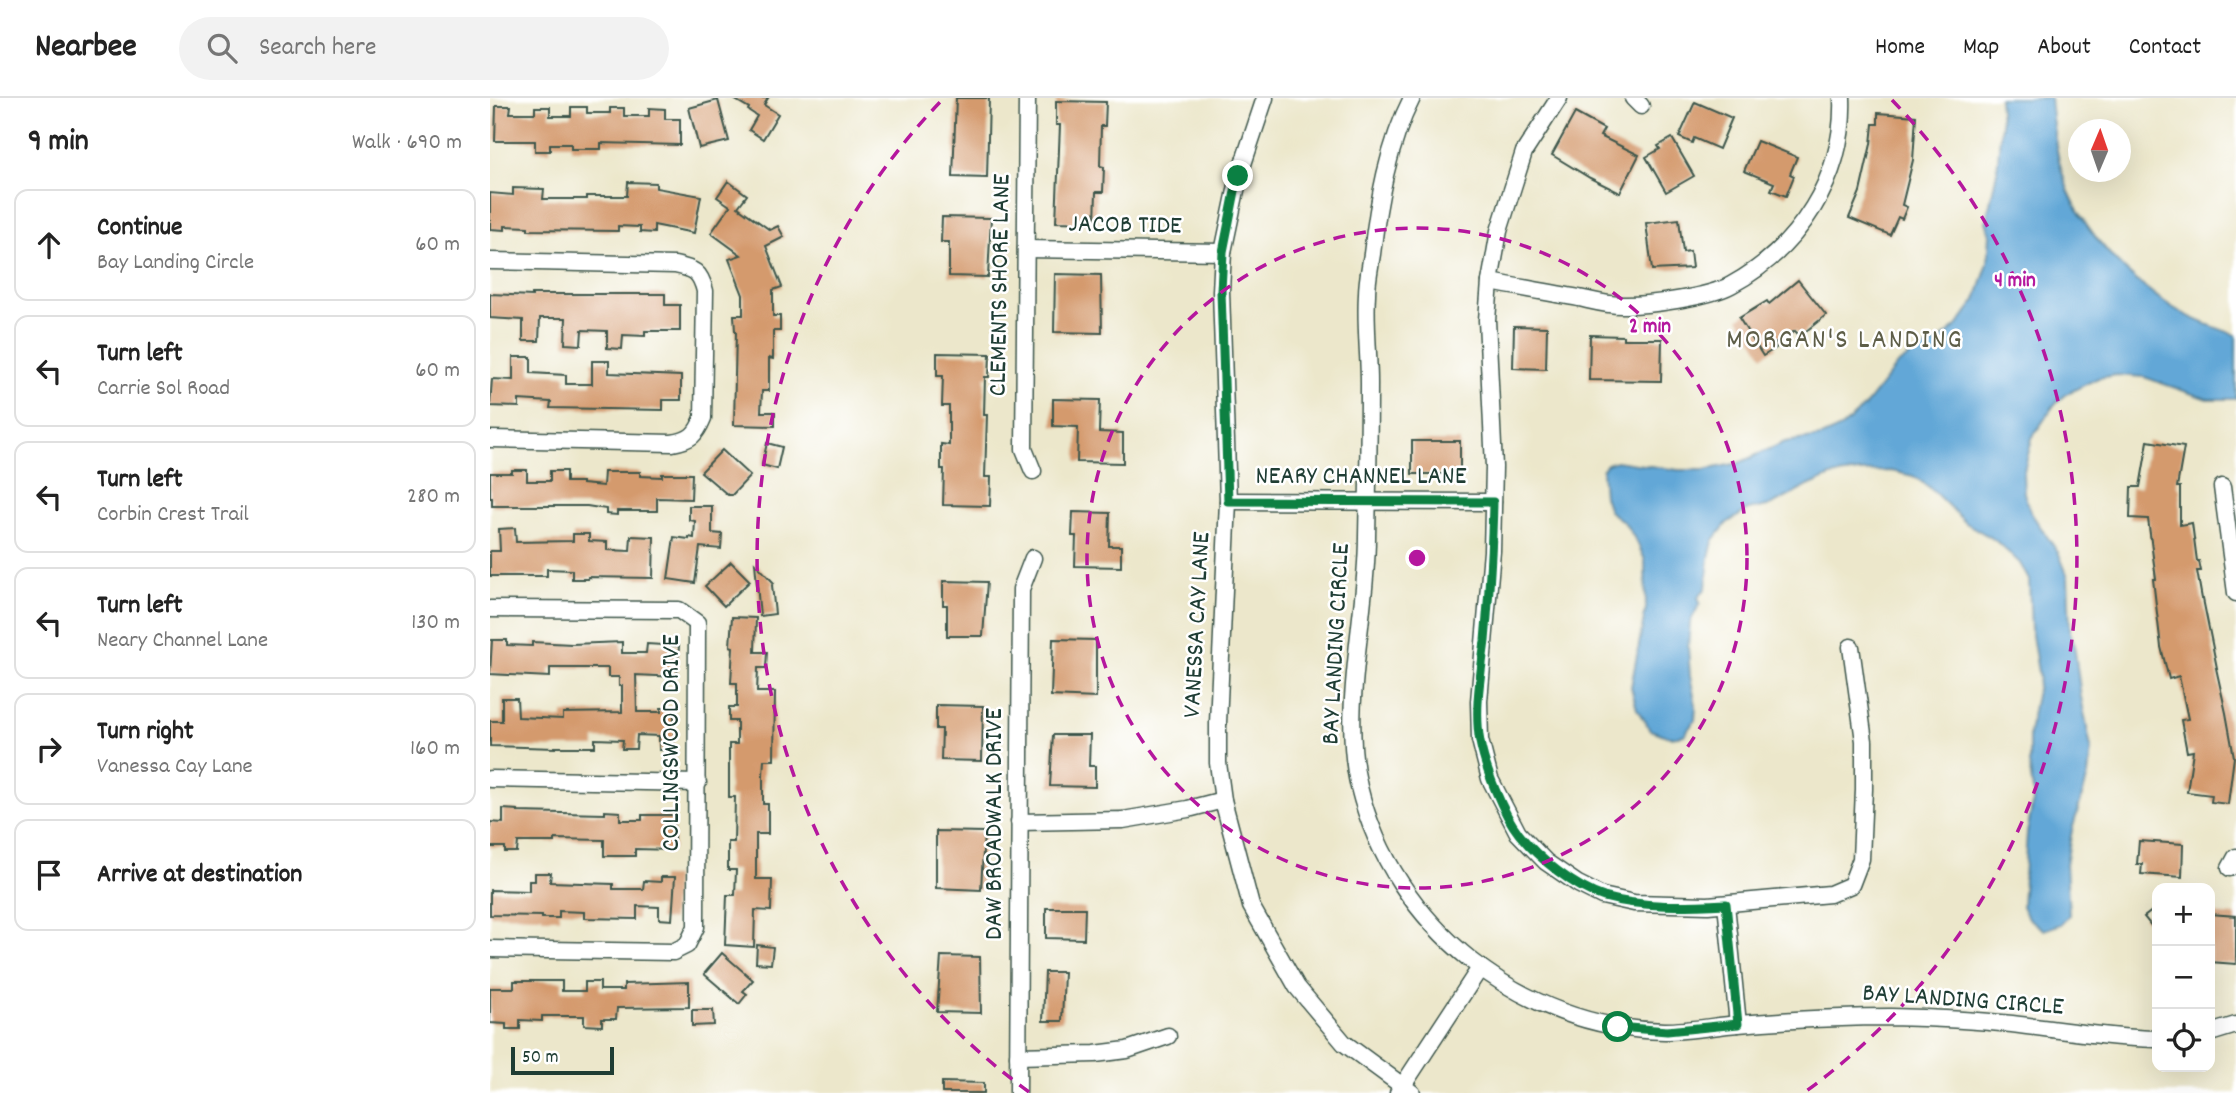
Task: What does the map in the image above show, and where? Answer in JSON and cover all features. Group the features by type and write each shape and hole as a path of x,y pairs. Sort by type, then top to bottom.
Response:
{"street":[{"name":"CLEMENTS SHORE LANE","path":"1027,98 1024,449 1033,471"},
{"name":"VANESSA CAY LANE","path":"1265,98 1238,176 1223,252 1221,291 1228,501 1218,723 1218,763 1223,800 1251,906 1297,987 1344,1042 1404,1091"},
{"name":"BAY LANDING CIRCLE","path":"1412,98 1403,116 1378,202 1367,293 1367,554 1353,736 1358,784 1371,826 1395,877 1424,916 1480,968 1528,999 1573,1017 1618,1027 1667,1031 1738,1024 1924,1017 2152,1039"},
{"path":"1559,98 1524,152 1499,231 1490,282 1487,320 1494,467 1492,551 1479,701 1480,740 1490,779 1518,833 1546,862 1578,884 1602,896 1634,903 1726,904 1830,894 1851,885 1861,859 1864,789 1864,741 1851,647"},
{"path":"1490,282 1620,306 1686,298 1728,287 1770,261 1798,231 1819,198 1831,170 1840,135 1842,98"},
{"name":"JACOB TIDE","path":"1026,249 1223,252"},
{"path":"490,261 675,265 695,271 701,277 705,290 703,418 694,436 672,443 490,439"},
{"path":"2222,487 2236,593"},
{"name":"NEARY CHANNEL LANE","path":"1228,501 1493,502"},
{"name":"DAW BROADWALK DRIVE","path":"1018,1093 1021,589 1033,558"},
{"name":"COLLINGSWOOD DRIVE","path":"490,609 679,610 697,623 698,783 695,927 687,945 673,952 490,949"},
{"path":"490,779 698,783"},
{"path":"1019,822 1123,820 1223,800"},
{"path":"1726,904 1738,1024"},
{"path":"1404,1091 1480,968"},
{"path":"2215,1031 2236,1025"},
{"path":"1018,1056 1095,1054 1126,1050 1168,1036"}],"water":[{"path":"1999,98 2050,98 2056,146 2065,181 2077,209 2099,242 2126,271 2172,307 2236,335 2236,399 2207,399 2144,377 2116,375 2098,378 2068,393 2054,405 2032,438 2023,475 2024,493 2031,513 2059,554 2068,577 2070,632 2091,748 2088,776 2072,830 2066,864 2069,915 2061,924 2044,930 2028,918 2022,906 2027,833 2034,797 2029,763 2029,733 2039,678 2031,629 2029,580 2020,563 1995,540 1966,523 1929,487 1913,476 1891,471 1831,476 1772,505 1748,510 1727,523 1713,541 1706,588 1698,597 1700,603 1690,622 1688,647 1696,705 1695,720 1684,735 1670,737 1650,730 1637,709 1631,687 1646,608 1645,560 1624,522 1609,511 1604,496 1602,470 1607,464 1616,461 1678,470 1704,470 1739,463 1785,442 1821,437 1841,428 1864,407 1897,365 1936,343 1957,326 1976,300 1988,263 1990,234 1986,221 1997,172 2001,124"}],"building":[{"path":"732,98 768,98 764,105 778,114 763,139 749,130 757,116"},
{"path":"956,98 989,98 987,178 953,177"},
{"path":"718,100 729,141 699,148 689,108"},
{"path":"1056,101 1106,102 1105,126 1101,126 1100,166 1104,167 1103,192 1096,192 1095,223 1056,222 1060,125 1056,125"},
{"path":"1695,102 1732,118 1719,149 1694,138 1692,143 1679,137"},
{"path":"496,106 511,106 510,113 535,113 535,107 550,107 550,116 571,116 571,107 587,107 587,113 610,113 610,108 624,108 624,116 649,116 649,108 665,109 665,119 680,119 680,145 601,143 601,149 571,149 571,144 550,144 550,151 535,151 535,141 495,141"},
{"path":"1575,113 1604,129 1600,136 1639,155 1620,193 1552,155"},
{"path":"1878,113 1916,116 1913,160 1902,205 1907,207 1902,219 1898,217 1890,235 1849,218 1860,192 1873,124 1878,124"},
{"path":"1672,138 1694,176 1666,192 1646,157"},
{"path":"1757,141 1797,157 1790,174 1794,176 1786,196 1771,190 1774,183 1744,171"},
{"path":"728,181 747,195 738,207 770,230 778,226 784,237 766,246 782,287 773,290 773,316 780,316 780,331 773,331 773,359 769,358 769,391 762,391 761,412 775,412 775,426 734,425 734,315 743,315 743,295 729,259 741,255 711,233 730,206 717,197"},
{"path":"628,182 656,183 656,188 701,196 694,233 654,225 654,233 640,232 640,227 618,226 618,231 528,230 528,227 505,226 505,230 490,229 490,193 513,195 513,188 544,189 543,199 627,196"},
{"path":"942,217 991,218 988,277 949,276 949,242 941,242"},
{"path":"1679,219 1683,252 1690,251 1692,268 1652,270 1646,223"},
{"path":"1055,274 1101,275 1102,333 1054,332"},
{"path":"1798,280 1826,315 1800,336 1795,331 1774,344 1776,348 1763,356 1739,318 1767,301 1769,304"},
{"path":"490,294 665,294 665,305 680,305 680,331 645,331 645,336 623,335 622,349 607,348 607,331 582,330 581,345 565,344 566,318 540,318 539,341 523,341 523,320 490,318"},
{"path":"1514,326 1547,327 1546,369 1513,368"},
{"path":"1590,335 1623,336 1623,339 1662,339 1661,381 1589,380"},
{"path":"937,353 990,354 989,377 985,377 984,415 987,415 985,477 991,477 990,506 943,505 944,469 941,469 941,444 949,445 949,406 942,406 943,376 937,376"},
{"path":"513,357 531,357 531,373 566,375 566,384 592,384 592,361 609,361 609,373 681,376 681,400 663,400 663,410 550,408 551,402 519,400 519,407 490,406 492,379 513,380"},
{"path":"1053,399 1100,400 1099,432 1123,433 1123,463 1077,462 1078,427 1053,426"},
{"path":"1412,441 1460,441 1460,474 1412,474"},
{"path":"2148,441 2184,447 2177,487 2180,487 2180,525 2192,523 2201,571 2197,571 2202,599 2234,757 2228,804 2211,802 2212,795 2187,792 2193,751 2187,752 2181,720 2188,719 2179,676 2169,679 2161,647 2148,519 2130,518 2131,487 2140,487"},
{"path":"767,443 782,447 777,469 762,465"},
{"path":"722,450 750,476 732,495 728,495 701,472"},
{"path":"512,470 527,470 527,481 550,481 550,471 566,471 566,482 603,486 604,472 640,472 640,476 662,477 662,474 692,474 691,499 657,498 657,511 617,511 617,515 606,514 606,509 587,506 492,506 490,473 512,473"},
{"path":"689,506 712,506 712,533 722,534 721,549 700,547 695,583 668,579 674,537 694,538 695,521 689,520"},
{"path":"1073,512 1110,513 1109,546 1121,546 1121,567 1075,566 1076,536 1072,536"},
{"path":"515,528 516,542 573,541 573,534 589,534 589,541 607,542 607,550 630,551 631,536 654,537 653,578 572,579 572,570 547,569 547,576 490,576 490,551 500,551 499,529"},
{"path":"731,562 750,581 724,606 705,586"},
{"path":"755,563 774,583 775,614 760,616"},
{"path":"943,581 987,582 983,636 947,636 947,605 943,605"},
{"path":"732,617 756,618 755,652 767,652 766,668 758,668 757,692 775,692 774,760 764,760 763,775 763,804 768,804 768,834 756,834 756,879 772,879 771,911 755,910 754,947 725,945 727,895 735,895 736,870 728,870 728,842 734,842 735,797 729,797 729,744 737,744 737,721 729,721 729,707 737,707 737,683 731,683"},
{"path":"1053,639 1096,640 1096,698 1051,696"},
{"path":"492,640 507,640 507,645 532,646 532,642 622,642 622,653 646,653 647,644 679,646 677,677 636,675 637,712 661,712 661,708 674,708 674,750 659,750 659,736 637,735 636,749 622,749 623,740 595,739 595,747 490,746 490,721 502,721 502,698 517,698 518,717 563,719 563,713 622,712 622,686 619,686 619,677 608,677 608,668 550,668 550,677 490,674"},
{"path":"936,705 983,706 982,761 941,760 942,729 936,729"},
{"path":"1053,735 1090,735 1089,766 1095,766 1095,787 1050,786"},
{"path":"503,809 518,812 620,812 620,820 642,820 642,815 674,815 674,850 635,849 635,856 604,856 604,840 555,839 555,842 518,842 517,852 505,852 505,847 490,847 490,822 503,823"},
{"path":"936,831 984,832 981,890 936,888"},
{"path":"2139,841 2183,844 2182,877 2141,874 2142,864 2137,864"},
{"path":"535,873 551,873 550,882 613,884 613,889 643,889 644,881 661,882 661,877 675,877 672,920 659,919 659,907 637,906 637,919 584,918 584,912 559,911 559,918 490,915 490,890 529,891 529,881 535,881"},
{"path":"1046,908 1085,908 1084,939 1046,938"},
{"path":"2152,911 2152,927 2144,917"},
{"path":"2215,914 2236,916 2236,964 2215,962"},
{"path":"757,945 773,947 771,964 756,963"},
{"path":"722,953 753,980 743,991 747,994 739,1004 704,974"},
{"path":"941,956 980,957 981,1013 937,1012"},
{"path":"1045,972 1064,972 1062,1021 1043,1021"},
{"path":"514,981 562,981 562,991 585,991 585,982 600,982 600,990 624,990 624,984 689,982 689,1007 617,1008 616,1019 602,1019 602,1026 584,1025 584,1016 542,1016 542,1021 520,1020 520,1029 506,1029 506,1024 490,1023 490,988 514,988"},
{"path":"692,1010 713,1010 714,1025 692,1026"},
{"path":"942,1082 984,1083 984,1093 942,1093"}],"district":[{"name":"MORGAN'S LANDING","path":"1845,342"}],"route":[{"path":"1238,176 1223,252 1221,291 1228,501 1493,502 1492,551 1479,701 1480,740 1490,779 1518,833 1546,862 1578,884 1602,896 1634,903 1726,904 1738,1024 1667,1031 1618,1027"}]}
